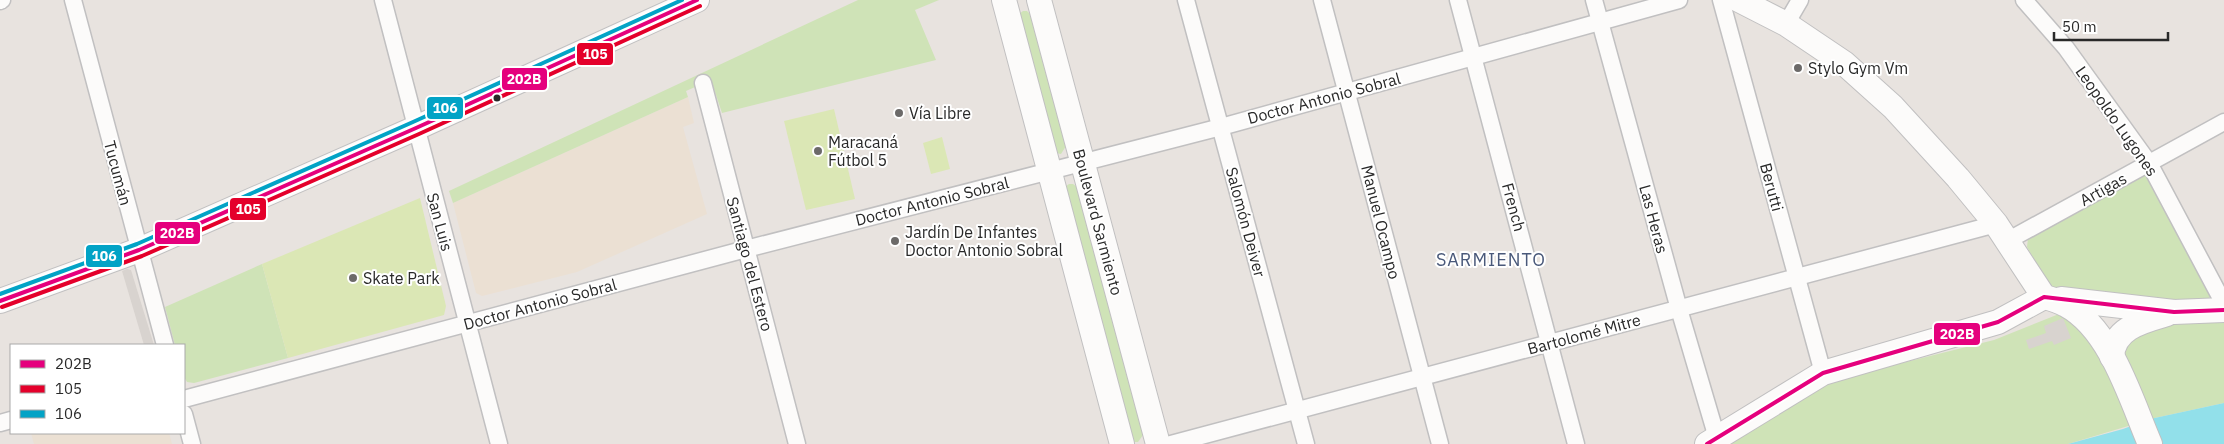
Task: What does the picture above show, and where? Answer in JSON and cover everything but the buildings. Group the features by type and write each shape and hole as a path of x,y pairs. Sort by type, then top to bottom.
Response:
{"main road":[{"name":"Boulevard Sarmiento","path":"1039,0 1158,444"},
{"path":"1739,0 1786,24 1844,64 1893,107 1958,178 2002,233 2044,297 2065,304 2082,316 2097,333 2115,364 2150,444"},
{"path":"0,301 139,250 416,128 692,1"},
{"name":"Boulevard Sarmiento","path":"1008,1 1050,171 1122,444"},
{"path":"1712,441 1824,373 1998,322 2044,297 2174,312 2224,310"},
{"path":"2115,364 2116,341 2125,331 2174,312"}],"street":[{"name":"Tucumán","path":"73,0 165,344"},
{"name":"San Luis","path":"383,0 499,444"},
{"name":"Salomón Deiver","path":"1186,0 1306,444"},
{"name":"Manuel Ocampo","path":"1322,0 1440,444"},
{"name":"French","path":"1458,0 1475,57 1576,444"},
{"name":"Las Heras","path":"1594,0 1679,309 1712,441"},
{"name":"Doctor Antonio Sobral","path":"185,399 746,249 1221,126 1680,0"},
{"name":"Berutti","path":"1721,0 1824,373"},
{"path":"1786,24 1800,0"},
{"name":"Leopoldo Lugones","path":"2024,0 2066,48 2149,163 2224,304"},
{"name":"Santiago del Estero","path":"703,83 797,444"},
{"name":"Artigas","path":"2002,233 2149,163 2224,122"},
{"name":"Bartolomé Mitre","path":"1171,444 1797,277 2002,233"},
{"path":"185,418 192,444"}],"shaded area":[{"path":"688,97 694,123 683,127 707,214 577,272 482,296 476,293 453,203"},
{"path":"131,270 154,344 144,344 122,271"},
{"path":"2063,318 2071,338 2054,345 2052,341 2029,349 2026,340 2046,333 2044,326"},
{"path":"31,434 169,434 172,444 34,444"}],"green space":[{"path":"858,0 939,0 915,10 936,60 722,113 711,80 686,91 688,97 453,203 449,191"},
{"path":"1027,11 1031,15 1066,146 1061,154 1056,153 1019,14"},
{"path":"834,109 855,199 806,210 784,121"},
{"path":"942,137 950,169 931,174 923,143"},
{"path":"2142,175 2150,177 2211,294 2209,299 2151,299 2054,288 2048,285 2027,247 2028,238"},
{"path":"1069,184 1077,187 1143,435 1138,442 1133,442 1065,187"},
{"name":"Skate Park","path":"420,198 446,306 444,315 288,358 262,264"},
{"path":"262,264 288,358 194,383 187,382 185,379 185,344 175,344 165,307"},
{"path":"2059,314 2088,334 2135,424 2068,444 1722,444 1830,381 1994,340"},
{"path":"2224,320 2224,403 2150,419 2122,356 2130,344 2140,335 2166,325"}],"water":[{"path":"2224,403 2224,444 2068,444 2123,429 2150,419"}],"transit line":[{"name":"106","path":"0,294 137,244 682,0"},
{"name":"202B","path":"0,301 139,250 416,128 697,0"},
{"name":"105","path":"2,307 142,256 419,134 700,6"},
{"name":"202B","path":"1707,444 1823,373 1998,322 2044,297 2174,312 2224,310"}],"place":[{"name":"Stylo Gym Vm","path":"1798,68"},
{"name":"Vía Libre","path":"899,113"},
{"name":"Maracaná Fútbol 5","path":"818,151"},
{"name":"Jardín De Infantes Doctor Antonio Sobral","path":"895,241"},
{"name":"Skate Park","path":"353,278"}],"district":[{"name":"SARMIENTO","path":"1491,260"}]}
